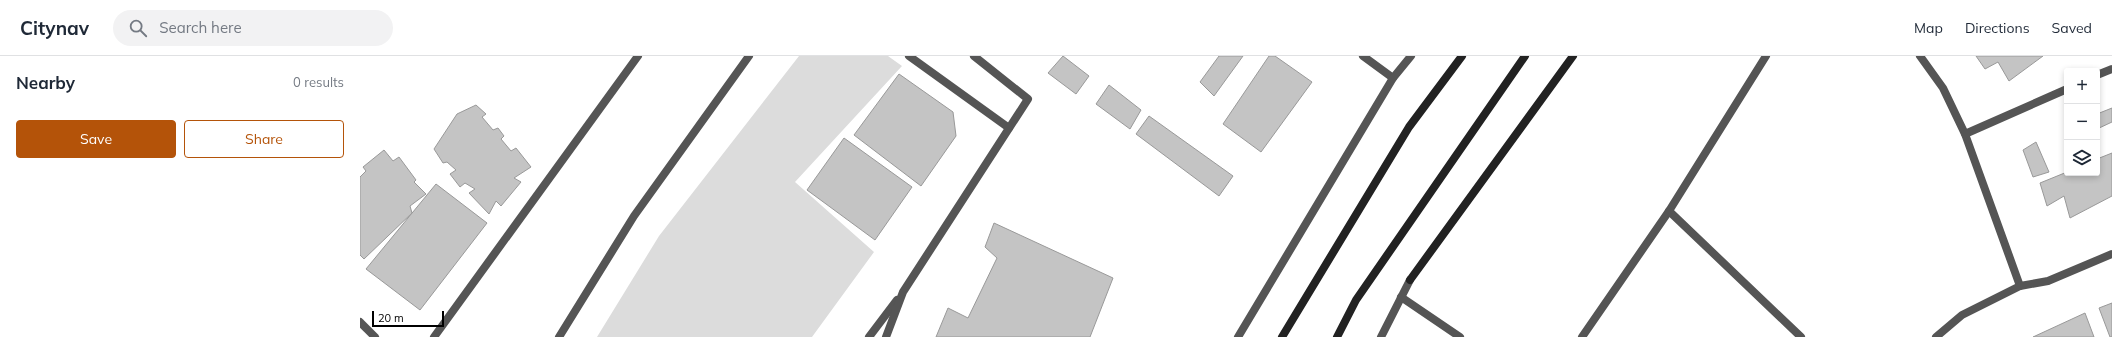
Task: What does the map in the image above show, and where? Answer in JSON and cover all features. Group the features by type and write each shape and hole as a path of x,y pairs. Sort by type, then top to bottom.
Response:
{"main road":[{"path":"1282,337 1409,127 1462,56"},
{"path":"1337,337 1356,300 1525,56"},
{"path":"1410,280 1573,56"}],"street":[{"path":"434,337 638,56"},
{"path":"559,337 634,216 749,56"},
{"path":"909,56 1009,128"},
{"path":"869,337 904,292 1028,99 974,56"},
{"path":"1363,56 1393,78"},
{"path":"1238,337 1393,78 1411,56"},
{"path":"1582,337 1669,211 1766,56"},
{"path":"1920,56 1943,88 1964,134 2020,286"},
{"path":"2100,74 2112,69"},
{"path":"1964,134 2064,90"},
{"path":"1669,211 1801,337"},
{"path":"1936,337 1962,314 2020,286 2048,280 2112,254"},
{"path":"1380,337 1410,280"},
{"path":"886,337 904,292"},
{"path":"1401,297 1460,337"},
{"path":"360,322 375,337"}],"shaded area":[{"path":"799,56 888,56 902,66 795,182 874,252 812,337 597,337 659,236"}],"building":[{"path":"1063,56 1089,76 1076,94 1048,73"},
{"path":"1219,56 1243,56 1214,96 1200,82"},
{"path":"1269,56 1275,56 1312,82 1261,152 1223,124"},
{"path":"1976,56 2043,56 2009,81 1998,62 1985,69"},
{"path":"899,74 953,112 956,136 921,186 854,135"},
{"path":"1109,85 1141,110 1130,129 1096,104"},
{"path":"476,105 486,114 482,117 493,130 498,128 504,136 501,139 511,151 516,148 531,167 514,178 521,182 501,206 496,201 489,214 469,193 475,189 465,183 460,187 450,174 456,170 447,162 443,163 434,149 457,114"},
{"path":"2112,108 2112,122 2100,128 2100,113"},
{"path":"1149,116 1233,176 1219,196 1136,134"},
{"path":"844,138 912,187 875,240 807,190"},
{"path":"2036,142 2049,172 2033,177 2023,150"},
{"path":"384,150 393,161 399,157 416,180 414,182 426,194 410,206 412,213 364,259 360,255 360,177 366,171 363,167"},
{"path":"2112,153 2112,196 2070,218 2064,196 2047,206 2040,183 2064,173 2064,176 2100,176 2100,158"},
{"path":"436,184 487,223 420,310 366,269"},
{"path":"994,223 1113,278 1090,337 936,337 948,308 968,318 997,258 985,247"},
{"path":"2112,303 2112,337 2110,337 2099,308"},
{"path":"2085,313 2094,337 2033,337"}]}
